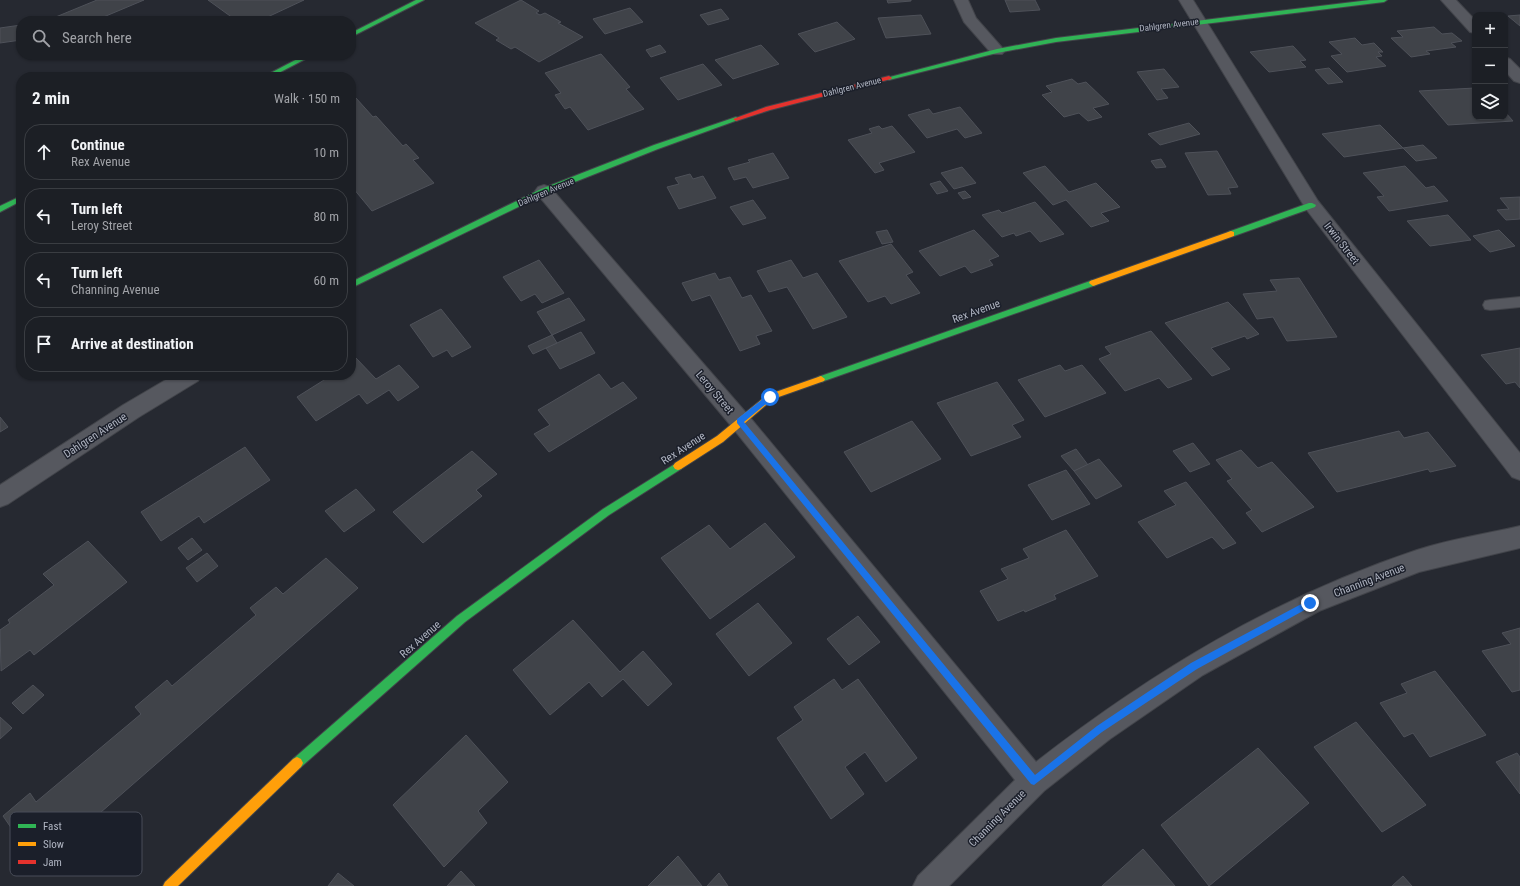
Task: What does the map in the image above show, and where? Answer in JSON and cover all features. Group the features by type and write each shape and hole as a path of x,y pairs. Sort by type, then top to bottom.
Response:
{"street":[{"path":"356,32 421,0"},
{"path":"961,0 969,19 997,51"},
{"name":"Irwin Street","path":"1186,0 1312,205 1520,470"},
{"name":"Dahlgren Avenue","path":"356,283 544,191 656,147 768,108 997,51 1056,40 1199,21 1384,0"},
{"path":"1448,0 1472,26"},
{"path":"276,72 300,60"},
{"path":"1508,65 1520,78"},
{"name":"Leroy Street","path":"544,191 740,421 1034,781"},
{"path":"0,209 16,201"},
{"name":"Rex Avenue","path":"168,886 285,773 461,619 606,512 720,439 770,397 1312,205"},
{"name":"Dahlgren Avenue","path":"0,497 131,411 183,380"},
{"name":"Channing Avenue","path":"928,886 1034,781 1100,729 1194,666 1310,603 1418,561 1520,538"}],"lane":[{"path":"1490,305 1520,302"}],"building":[{"path":"97,0 144,0 106,16 58,16"},
{"path":"208,0 304,0 270,16 230,16"},
{"path":"521,0 539,11 536,13 540,15 545,13 561,22 558,23 583,37 539,62 515,47 511,49 496,40 499,38 475,23"},
{"path":"887,0 911,0 911,1 888,3"},
{"path":"1005,0 1035,0 1040,10 1010,12"},
{"path":"630,8 643,22 605,34 593,19"},
{"path":"721,9 729,19 708,25 700,15"},
{"path":"921,15 931,34 886,38 878,18"},
{"path":"1520,15 1520,26 1508,16"},
{"path":"837,22 855,39 815,52 798,34"},
{"path":"16,26 16,41 0,43 0,28"},
{"path":"1434,27 1442,34 1452,33 1462,41 1451,43 1456,47 1426,51 1430,54 1411,57 1391,38 1403,37 1397,31"},
{"path":"1355,38 1362,45 1374,43 1383,52 1378,52 1382,56 1376,57 1386,66 1347,72 1331,56 1342,54 1329,42"},
{"path":"660,45 666,52 651,57 646,50"},
{"path":"761,45 779,64 733,79 715,60"},
{"path":"1293,46 1306,60 1300,61 1306,67 1269,72 1250,52"},
{"path":"601,54 630,87 626,89 644,109 588,130 570,107 565,109 555,95 561,93 545,73"},
{"path":"703,64 722,85 678,100 660,78"},
{"path":"1329,68 1343,82 1328,84 1315,70"},
{"path":"1164,69 1179,87 1161,89 1168,98 1157,100 1137,72"},
{"path":"1072,79 1078,84 1086,82 1109,104 1093,108 1102,117 1088,121 1079,113 1064,117 1042,95 1052,92 1046,86"},
{"path":"1472,88 1472,120 1508,120 1508,115 1513,121 1448,125 1419,91"},
{"path":"356,98 373,117 376,116 403,146 406,144 419,158 413,160 434,183 372,211 356,192"},
{"path":"960,107 982,133 965,138 957,129 927,138 908,115 929,109 933,114"},
{"path":"1189,123 1200,134 1160,145 1148,134"},
{"path":"1380,125 1403,148 1344,157 1322,134"},
{"path":"879,126 882,129 892,126 915,152 879,163 884,170 875,173 848,140 872,133 869,129"},
{"path":"1423,145 1437,158 1416,161 1403,148"},
{"path":"1217,151 1238,187 1228,188 1231,194 1208,195 1185,153"},
{"path":"773,153 789,178 753,188 746,177 734,180 728,168 750,162 748,160"},
{"path":"1161,159 1166,167 1156,168 1151,161"},
{"path":"1045,166 1069,192 1096,183 1120,207 1101,213 1109,221 1091,227 1066,200 1053,205 1023,173"},
{"path":"1405,166 1426,188 1434,186 1448,201 1389,211 1377,197 1384,196 1363,173"},
{"path":"962,167 976,183 954,189 941,173"},
{"path":"690,174 693,179 703,176 716,198 679,209 667,187 679,184 675,178"},
{"path":"940,181 948,191 937,194 930,184"},
{"path":"965,191 971,197 963,199 958,193"},
{"path":"1520,197 1520,219 1506,220 1497,210 1509,209 1500,198"},
{"path":"753,200 766,218 743,225 730,207"},
{"path":"1035,202 1064,234 1040,242 1030,231 1016,236 1014,233 1002,237 982,215 999,210 1002,213"},
{"path":"1448,215 1471,240 1430,246 1407,221"},
{"path":"887,230 893,242 882,244 876,232"},
{"path":"974,230 999,256 989,260 993,265 971,273 965,266 940,276 919,251"},
{"path":"1499,230 1515,246 1490,252 1473,236"},
{"path":"891,244 913,272 906,275 920,293 891,304 885,296 868,302 839,261"},
{"path":"539,260 564,293 542,303 535,294 521,301 503,277"},
{"path":"791,260 803,278 817,273 847,317 813,329 787,287 769,292 757,271"},
{"path":"715,273 719,280 730,277 742,298 751,295 772,331 756,336 760,344 740,351 710,295 692,301 682,283"},
{"path":"1299,278 1337,337 1287,341 1273,317 1257,319 1243,294 1277,291 1270,280"},
{"path":"569,298 585,320 552,335 537,312"},
{"path":"1228,302 1259,334 1247,339 1245,336 1211,348 1230,369 1212,376 1165,323"},
{"path":"441,309 471,347 452,357 447,350 433,357 410,325"},
{"path":"1151,331 1192,379 1168,388 1159,378 1125,391 1099,359 1111,354 1105,347"},
{"path":"581,332 595,353 560,369 546,348"},
{"path":"552,335 557,343 533,354 528,346"},
{"path":"1520,348 1520,388 1515,382 1506,384 1481,355"},
{"path":"356,358 376,379 399,365 419,387 398,401 389,390 367,404 359,394 316,421 297,397 324,380 356,380"},
{"path":"1060,365 1065,371 1082,365 1106,393 1045,417 1018,380"},
{"path":"599,374 611,389 623,382 637,398 549,452 534,434 550,425 538,410"},
{"path":"997,382 1024,420 1012,425 1021,437 971,456 937,403"},
{"path":"0,417 8,427 0,432"},
{"path":"912,421 941,459 871,492 844,452"},
{"path":"1399,431 1404,438 1428,432 1456,466 1430,472 1428,469 1337,492 1308,453"},
{"path":"1193,443 1210,464 1190,472 1173,451"},
{"path":"245,447 270,480 204,523 199,516 161,541 141,512"},
{"path":"1076,449 1088,465 1074,471 1061,456"},
{"path":"1241,450 1258,468 1272,462 1314,507 1262,532 1246,513 1252,510 1227,481 1232,479 1216,460"},
{"path":"472,451 497,474 476,490 482,496 423,543 393,512"},
{"path":"1099,459 1122,486 1096,499 1074,471"},
{"path":"1066,470 1090,504 1052,520 1028,485"},
{"path":"1186,482 1236,543 1223,549 1212,537 1167,558 1138,522 1176,505 1164,491"},
{"path":"356,489 375,510 344,532 325,511"},
{"path":"765,523 795,557 710,619 661,558 709,525 730,549"},
{"path":"1066,530 1098,576 1054,595 1056,599 998,621 980,591 1008,579 1001,569 1029,558 1023,549"},
{"path":"192,538 202,550 188,560 178,548"},
{"path":"88,541 127,582 34,655 30,650 1,671 0,630 10,623 8,620 54,585 43,574"},
{"path":"207,553 218,566 197,582 186,568"},
{"path":"326,558 358,588 101,812 10,812 10,826 3,816 30,793 36,802 141,714 135,707 167,680 172,686 256,615 250,608 276,587 283,594"},
{"path":"758,603 792,643 749,676 716,634"},
{"path":"858,616 880,642 849,665 827,639"},
{"path":"573,620 620,672 643,651 672,684 648,706 623,679 602,697 589,682 550,715 513,670"},
{"path":"1520,628 1520,690 1512,692 1482,651 1511,644 1502,633"},
{"path":"1435,671 1486,735 1430,757 1413,733 1404,737 1380,703 1407,693 1401,684"},
{"path":"834,679 842,690 858,679 917,758 886,782 865,752 845,767 864,794 831,819 777,738 803,720 794,707"},
{"path":"33,685 44,695 23,714 12,703"},
{"path":"0,717 12,728 0,739"},
{"path":"1356,722 1426,805 1382,832 1314,747"},
{"path":"466,735 508,782 478,811 487,823 444,867 393,805"},
{"path":"1258,748 1309,803 1209,886 1161,825"},
{"path":"1517,753 1520,757 1520,794 1496,762"},
{"path":"1143,849 1175,886 1102,886"},
{"path":"678,856 702,886 648,886"},
{"path":"461,871 475,886 447,886"},
{"path":"338,873 354,886 328,886"},
{"path":"719,873 728,886 707,886"},
{"path":"1403,876 1412,886 1392,886"}],"traffic: fast":[{"path":"356,32 421,0"},
{"path":"889,78 997,51 1056,40 1384,0"},
{"path":"276,72 300,60"},
{"path":"356,283 544,191 656,147 736,119"},
{"path":"0,209 16,201"},
{"path":"1231,234 1312,205"},
{"path":"821,379 1093,283"},
{"path":"297,763 461,619 606,512 678,466"}],"traffic: slow":[{"path":"1093,283 1231,234"},
{"path":"678,466 720,439 770,397 821,379"},
{"path":"169,886 297,763"}],"traffic: jam":[{"path":"736,119 768,108 889,78"}],"route":[{"path":"770,397 740,421 1034,781 1100,729 1194,666 1310,603"}]}
